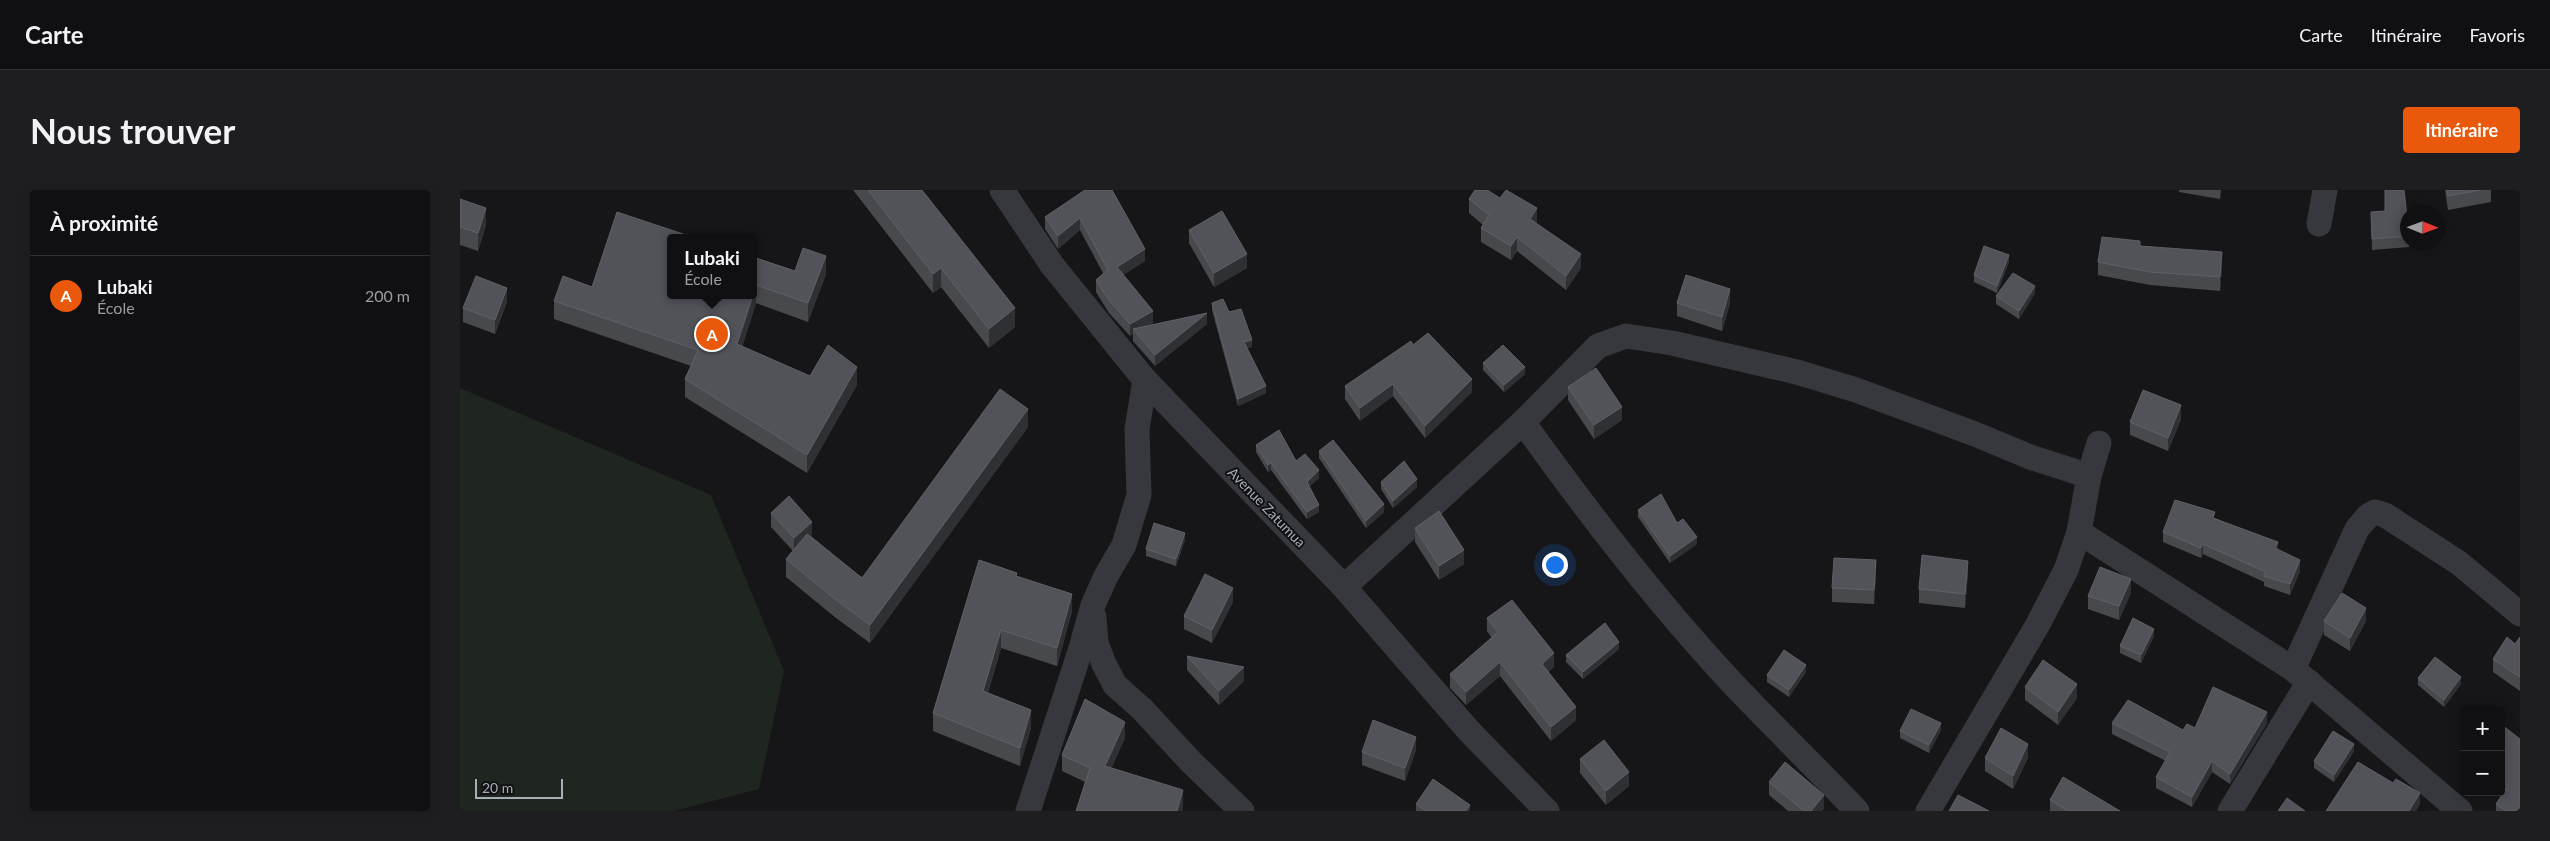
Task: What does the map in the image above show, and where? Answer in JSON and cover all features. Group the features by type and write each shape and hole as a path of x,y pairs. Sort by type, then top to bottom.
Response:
{"street":[{"name":"Avenue Zatumua","path":"1002,190 1052,265 1145,380 1344,587 1469,731 1547,811"},
{"path":"2320,224 2325,190"},
{"path":"1344,587 1522,422 1598,346 1626,336 1672,343 1797,372 1856,390 1975,434 2030,457 2089,476"},
{"path":"1028,811 1081,648 1093,604 1106,576 1124,545 1139,495 1137,429 1145,380"},
{"path":"1522,422 1573,492 1650,588 1735,685 1857,811"},
{"path":"1928,811 2037,626 2066,570 2080,532 2089,476 2099,443"},
{"path":"2230,811 2301,675 2357,529 2368,516 2375,512 2385,515 2459,563 2520,614"},
{"path":"2080,532 2301,675 2460,811"},
{"path":"1093,604 1096,643 1115,686 1142,709 1190,762 1242,811"}],"shaded area":[{"path":"460,388 711,495 784,671 759,789 674,811 460,811"}],"building":[{"path":"868,190 922,190 1015,308 989,329 941,268 933,274"},
{"path":"1085,190 1112,190 1145,249 1117,267 1153,311 1130,324 1109,300 1096,280 1108,270 1080,218 1058,236 1045,217"},
{"path":"1475,190 1487,190 1500,198 1506,190 1537,208 1530,219 1581,254 1566,276 1517,237 1511,246 1481,228 1489,215 1469,199"},
{"path":"2385,190 2404,190 2406,205 2400,205 2400,237 2372,239 2371,212 2385,211"},
{"path":"2447,190 2481,190 2448,196"},
{"path":"460,199 486,208 478,233 460,227"},
{"path":"1222,211 1247,254 1214,273 1189,230"},
{"path":"617,212 683,234 667,234 667,299 752,299 737,344 810,376 828,345 857,367 807,455 685,379 698,350 554,301 563,276 592,287"},
{"path":"2102,237 2140,241 2140,246 2222,252 2220,277 2150,272 2098,262"},
{"path":"1984,246 2009,255 1997,286 1974,275"},
{"path":"803,248 826,256 808,303 757,285 757,258 795,271"},
{"path":"2013,273 2035,286 2019,311 1996,296"},
{"path":"1686,275 1730,289 1722,317 1677,303"},
{"path":"476,276 507,288 495,320 463,308"},
{"path":"1223,299 1229,312 1241,309 1252,340 1244,342 1266,386 1238,399 1212,303"},
{"path":"1207,313 1155,355 1133,329"},
{"path":"1428,333 1472,379 1425,426 1393,384 1360,408 1345,386 1411,341 1413,345"},
{"path":"1503,345 1525,367 1504,385 1483,363"},
{"path":"1596,368 1622,407 1594,425 1568,387"},
{"path":"1000,389 1028,409 870,625 786,559 807,534 862,578"},
{"path":"2143,390 2181,405 2168,438 2130,422"},
{"path":"1279,430 1296,461 1305,454 1319,470 1307,482 1319,505 1307,512 1271,463 1268,465 1256,445"},
{"path":"1333,440 1384,504 1366,521 1319,451"},
{"path":"1404,461 1417,479 1393,501 1381,482"},
{"path":"1661,494 1677,523 1683,519 1697,537 1670,556 1638,510"},
{"path":"789,496 812,522 794,538 771,513"},
{"path":"2175,500 2215,512 2213,518 2278,542 2275,548 2300,560 2290,584 2264,576 2266,572 2203,544 2201,548 2163,532"},
{"path":"1439,511 1464,550 1439,566 1415,528"},
{"path":"1154,523 1185,533 1176,559 1146,549"},
{"path":"1922,555 1968,561 1965,594 1919,589"},
{"path":"1834,558 1876,560 1874,590 1832,588"},
{"path":"979,560 1017,573 1016,576 1072,594 1057,648 1001,630 983,691 1031,710 1020,748 933,713"},
{"path":"2100,567 2131,579 2119,606 2088,596"},
{"path":"1205,574 1233,588 1212,630 1184,616"},
{"path":"2342,593 2366,608 2350,638 2324,621"},
{"path":"1512,600 1554,653 1542,664 1576,707 1551,727 1500,662 1466,692 1450,674 1498,632 1487,618"},
{"path":"2133,618 2154,629 2141,655 2120,646"},
{"path":"1605,623 1619,642 1583,672 1566,655"},
{"path":"2507,637 2515,644 2520,637 2520,677 2493,659"},
{"path":"1784,650 1806,665 1789,690 1767,675"},
{"path":"1187,656 1244,667 1219,691"},
{"path":"2435,657 2461,677 2444,700 2418,678"},
{"path":"2043,660 2077,684 2058,712 2025,687"},
{"path":"2213,687 2267,712 2230,774 2212,761 2192,797 2156,777 2170,752 2112,723 2128,700 2183,730 2187,724 2195,728"},
{"path":"1085,699 1125,722 1105,766 1183,790 1177,811 1076,811 1090,768 1062,755"},
{"path":"1911,709 1941,723 1929,745 1900,731"},
{"path":"1373,720 1416,737 1405,768 1362,752"},
{"path":"2505,727 2520,739 2520,811 2506,811 2496,804 2501,796 2505,796 2505,790 2508,786 2505,784"},
{"path":"2001,728 2028,744 2013,776 1985,758"},
{"path":"2333,731 2354,744 2334,775 2314,761"},
{"path":"1604,740 1629,772 1606,791 1580,759"},
{"path":"1785,762 1824,795 1811,811 1804,811 1769,782"},
{"path":"2358,762 2393,783 2396,779 2420,793 2409,811 2326,811"},
{"path":"2063,777 2120,811 2068,811 2050,800"},
{"path":"1433,779 1470,805 1466,811 1426,811 1416,804"},
{"path":"1958,795 1989,811 1949,811"},
{"path":"2287,798 2305,811 2278,811"}],"place":[{"name":"Lubaki","path":"712,334"}]}
